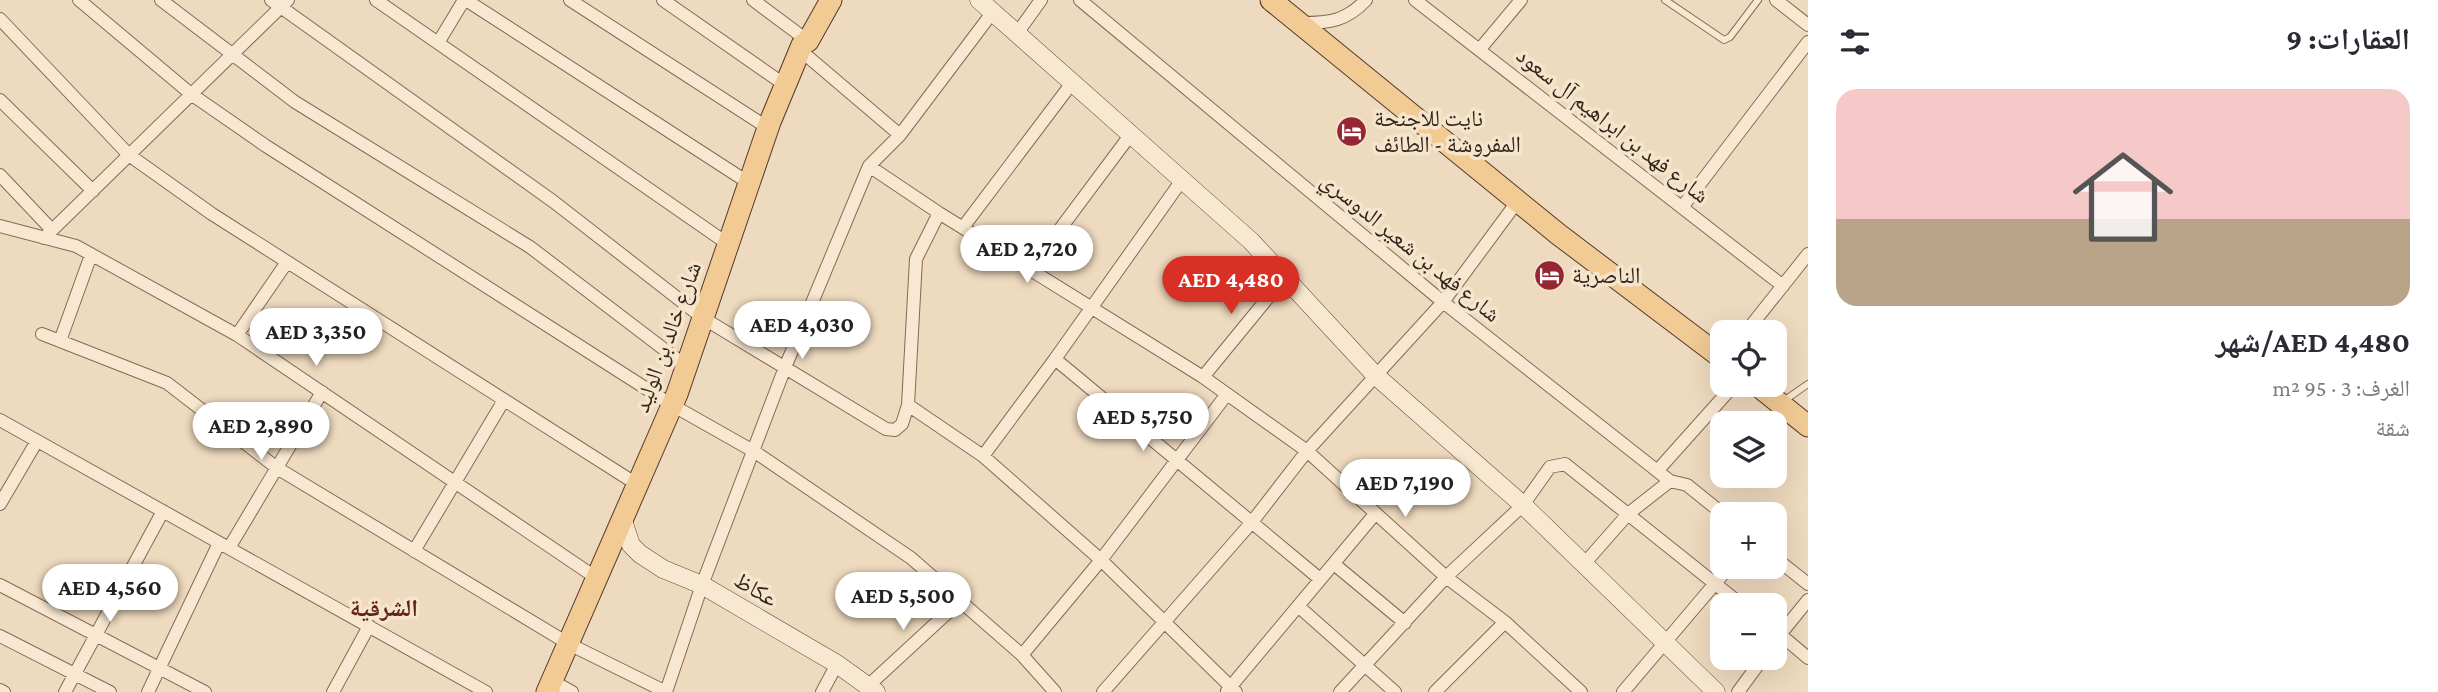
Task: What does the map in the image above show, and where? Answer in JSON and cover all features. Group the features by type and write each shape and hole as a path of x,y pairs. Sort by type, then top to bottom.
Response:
{"main road":[{"name":"شارع خالد بن الوليد","path":"550,687 672,405 785,85 831,0"},
{"path":"1271,0 1517,202 1710,349"},
{"path":"1772,397 1808,426"}],"street":[{"path":"79,0 191,94 266,146 672,405 755,452 911,558 1022,655 1055,692"},
{"path":"161,0 295,102 530,247 686,366"},
{"path":"376,0 728,244"},
{"path":"438,43 465,0 749,183"},
{"path":"570,0 768,128"},
{"path":"663,0 785,85"},
{"path":"753,0 900,135"},
{"path":"978,0 1018,32 1251,240 1375,375 1523,505 1713,691"},
{"path":"1018,32 1041,0"},
{"name":"شارع فهد بن شعير الدوسري","path":"1080,0 1443,302 1670,481 1687,485 1710,504"},
{"path":"1301,23 1333,23 1353,14 1366,0"},
{"name":"شارع فهد بن ابراهيم آل سعود","path":"1415,0 1783,286"},
{"path":"1480,49 1521,0"},
{"path":"1776,0 1808,25"},
{"path":"48,234 232,55 280,2 554,202 703,318 886,429 895,430 902,424 908,405 916,259 939,213"},
{"path":"42,334 167,383 277,468 569,644 666,692 702,586 785,370 869,166 900,135 992,13"},
{"path":"0,19 129,155 287,262 638,485"},
{"path":"1683,206 1808,41"},
{"path":"964,226 1072,83"},
{"path":"0,100 93,191"},
{"path":"1031,268 1131,134"},
{"path":"869,166 939,213 964,226 1203,377 1307,451 1446,577 1505,622 1581,692"},
{"path":"0,175 48,234"},
{"path":"983,456 1182,180"},
{"path":"1102,692 1252,522 1307,451 1443,302 1517,202"},
{"path":"0,226 48,234 76,246 237,335 598,579"},
{"path":"1756,320 1808,254"},
{"path":"60,341 91,255"},
{"path":"237,335 287,262"},
{"path":"1203,377 1285,277"},
{"path":"1055,359 1320,579"},
{"path":"148,692 224,545 277,468 322,392"},
{"path":"1022,655 1101,560 1227,394"},
{"path":"1658,470 1723,397"},
{"path":"414,551 504,400"},
{"path":"908,405 983,456 1101,560 1231,690 1375,514"},
{"path":"0,420 486,692"},
{"path":"0,504 37,441"},
{"path":"1340,692 1446,577 1523,505 1550,467 1557,463 1565,464 1727,593"},
{"path":"1584,564 1628,514 1670,481"},
{"path":"65,692 163,511"},
{"name":"عكاظ","path":"622,521 631,545 640,554 663,569 702,586 837,664 873,689"},
{"path":"1334,564 1405,623"},
{"path":"1787,567 1808,584"},
{"path":"1623,692 1721,579"},
{"path":"0,585 205,692"},
{"path":"1787,624 1808,600"},
{"path":"873,689 959,602"},
{"path":"1298,606 1395,692"},
{"path":"1435,692 1505,622"},
{"path":"333,692 369,626"},
{"path":"0,636 110,692"},
{"path":"1787,644 1808,658"},
{"path":"822,692 837,664"},
{"path":"1738,692 1754,670"},
{"path":"550,687 572,692"}],"lane":[{"path":"1665,0 1724,40 1730,37 1758,0"},
{"path":"1780,403 1808,384"}],"place":[{"name":"نايت للاجنحة المفروشة - الطائف","path":"1351,131"},
{"name":"الناصرية","path":"1549,275"}],"district":[{"name":"الشرقية","path":"384,608"}]}
